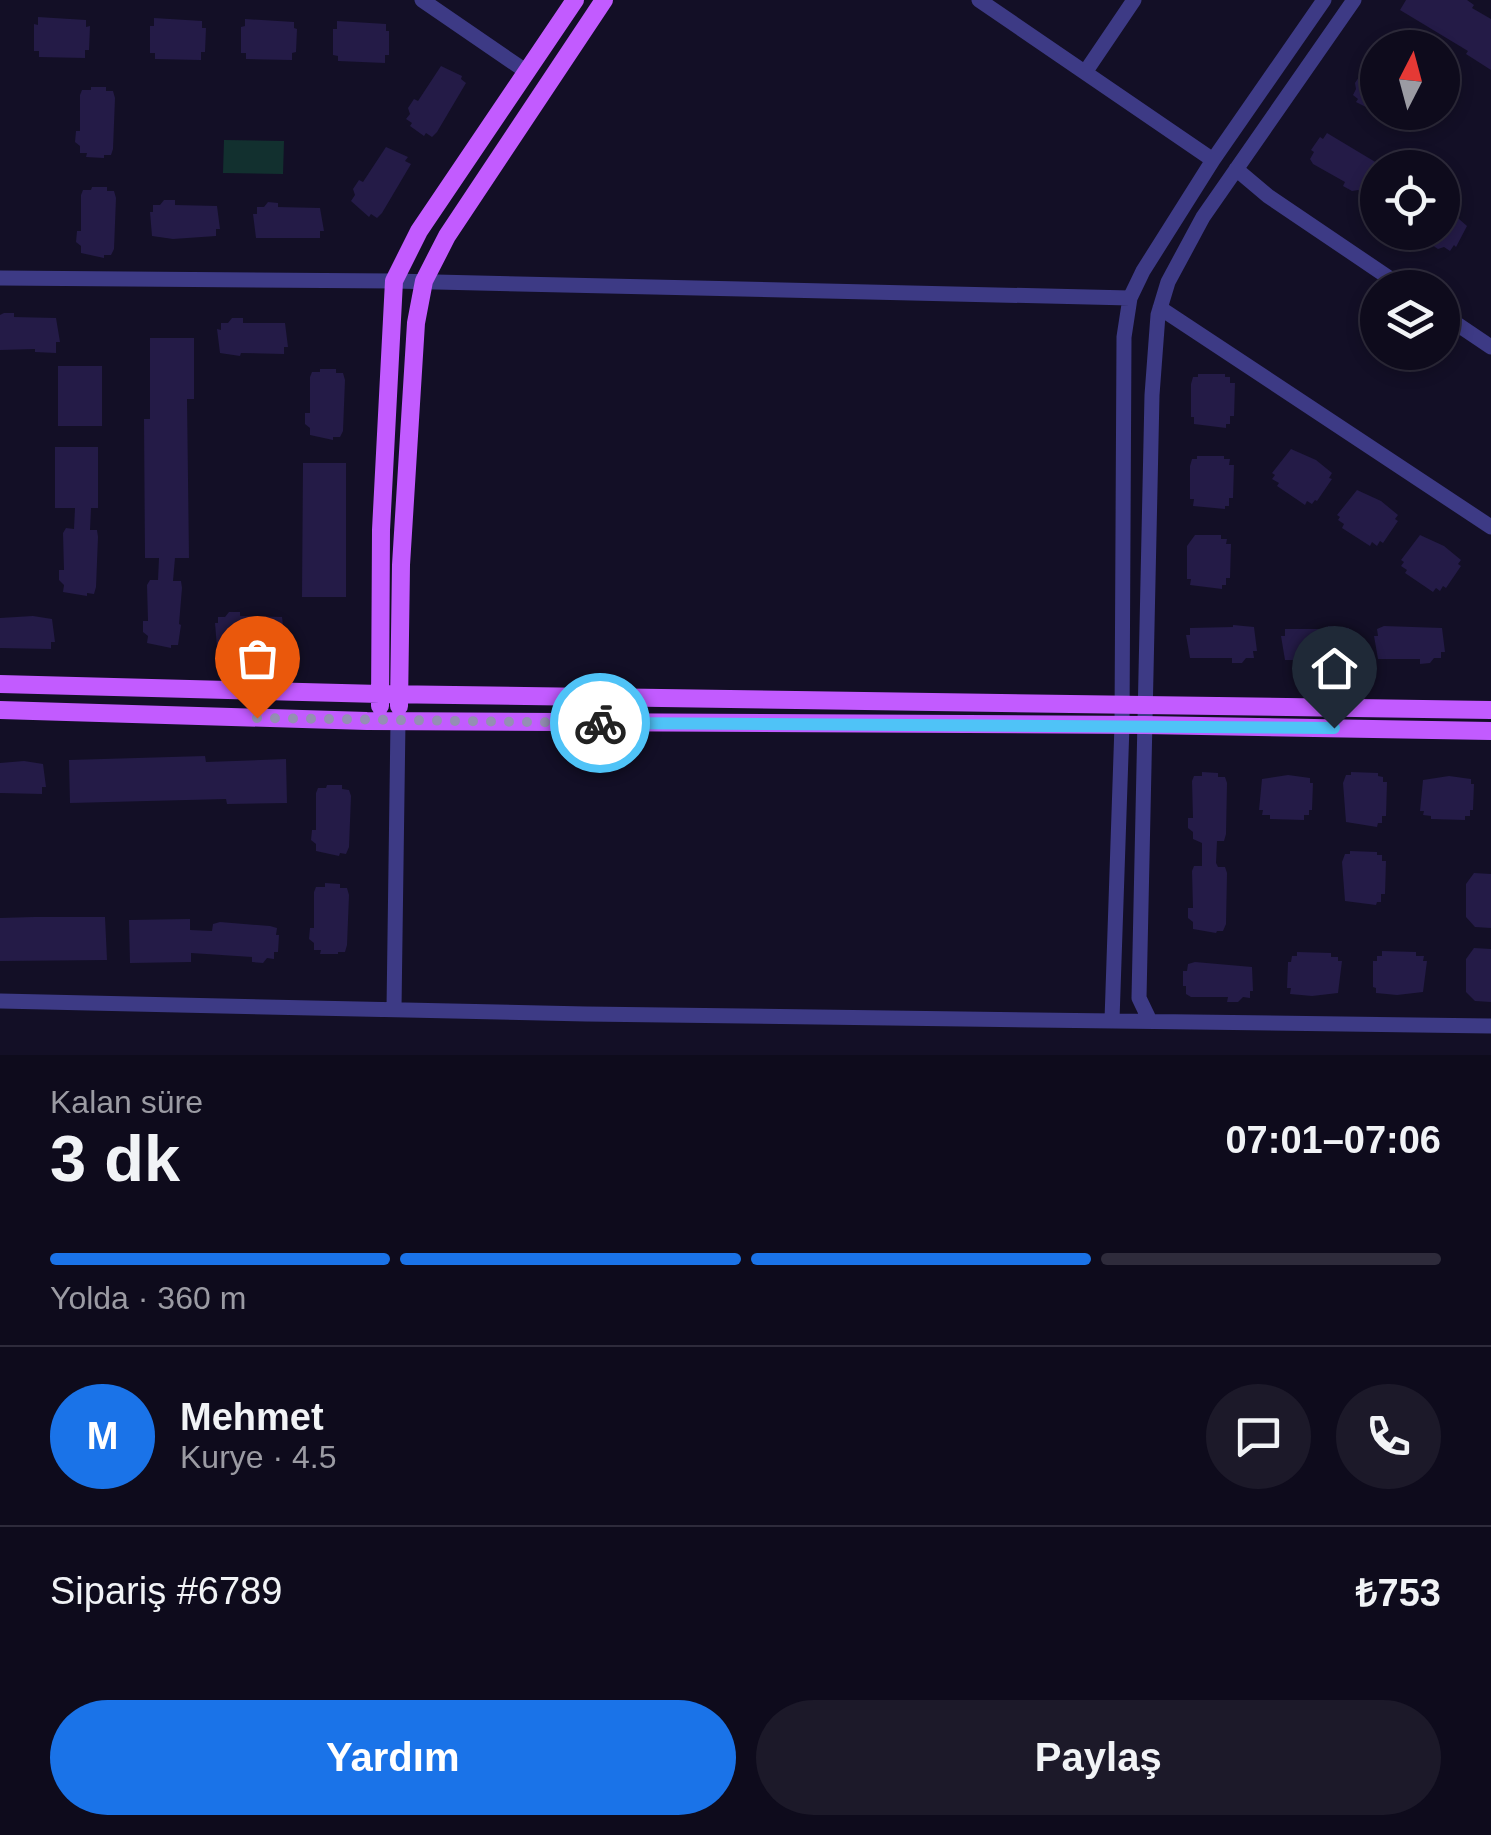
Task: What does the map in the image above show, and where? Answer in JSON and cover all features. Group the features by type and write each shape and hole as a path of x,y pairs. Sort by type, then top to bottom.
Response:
{"main road":[{"path":"389,721 380,694 381,530 394,281 418,231 575,0"},
{"path":"389,721 400,694 400,565 416,323 424,282 446,236 604,0"},
{"path":"0,684 1122,706 1146,716 1491,731"},
{"path":"0,710 389,721 1122,725 1146,716 1491,710"}],"street":[{"path":"422,0 527,72"},
{"path":"979,0 1214,160"},
{"path":"1086,71 1134,0"},
{"path":"1112,1020 1122,725 1124,336 1130,298 1214,160 1324,0"},
{"path":"1150,1021 1138,998 1152,395 1160,308 1168,282 1203,216 1354,0"},
{"path":"1236,169 1268,196 1377,270"},
{"path":"0,278 394,281 1130,298"},
{"path":"1160,308 1491,527"},
{"path":"1460,326 1491,346"},
{"path":"389,721 394,1009"},
{"path":"0,1001 1491,1026"}],"green space":[{"path":"224,140 284,141 283,174 223,173"}],"building":[{"path":"1406,0 1467,0 1474,5 1472,8 1491,19 1491,70 1466,54 1468,51 1460,46 1460,30 1433,30 1400,10"},
{"path":"38,17 86,20 86,27 90,26 85,58 39,57 39,51 34,51 34,24 38,25"},
{"path":"154,18 202,21 202,28 206,28 201,60 155,59 155,53 150,53 150,26 154,26"},
{"path":"245,19 294,22 296,52 292,53 292,60 246,59 246,53 241,53 241,27 245,26"},
{"path":"337,21 386,24 389,55 385,55 385,63 338,61 338,56 333,55 333,29 337,29"},
{"path":"441,66 462,76 466,83 437,132 432,137 426,133 424,136 406,119 410,114 408,108 414,99 418,101"},
{"path":"1360,76 1360,104 1353,95"},
{"path":"91,87 106,87 115,98 113,149 104,158 86,157 87,153 80,153 75,142 76,131 80,131 80,95"},
{"path":"1327,133 1360,153 1360,191 1343,186 1345,182 1313,164 1311,150 1320,137 1323,139"},
{"path":"386,147 408,157 405,161 411,164 382,213 377,218 371,214 369,217 351,201 353,189 359,180 363,182"},
{"path":"92,187 107,187 116,198 114,249 104,258 81,253 76,242 77,231 81,231 81,195"},
{"path":"175,200 175,205 217,206 220,229 216,229 216,236 152,236 150,212 153,205"},
{"path":"268,202 278,203 278,207 320,208 324,231 320,231 320,238 256,238 253,214"},
{"path":"1460,220 1467,226 1460,239"},
{"path":"14,313 14,317 56,318 60,342 56,342 56,353 0,350 0,315"},
{"path":"243,318 243,323 285,323 288,347 284,347 284,354 220,353 217,329 221,330 221,323"},
{"path":"150,338 194,338 194,399 187,399 189,558 175,558 173,581 181,581 182,588 181,625 178,645 171,648 147,643 148,636 143,632 143,621 148,621 147,585 150,580 158,580 159,558 145,558 144,419 150,419"},
{"path":"58,366 102,366 102,426 58,426"},
{"path":"320,369 336,369 345,380 343,431 333,440 310,435 305,424 305,413 310,413 310,377"},
{"path":"1198,374 1225,374 1230,383 1235,383 1234,416 1230,416 1226,428 1194,424 1191,384"},
{"path":"55,447 98,447 98,508 91,508 90,530 97,530 98,537 96,587 94,594 87,596 63,592 64,585 59,580 59,570 64,570 63,533 66,528 74,529 75,508 55,508"},
{"path":"1291,449 1316,460 1332,473 1332,479 1312,504 1307,501 1305,505 1272,479 1272,473"},
{"path":"1197,456 1224,456 1230,459 1229,465 1234,465 1233,498 1229,498 1225,509 1193,506 1190,466"},
{"path":"303,463 346,463 346,597 302,597"},
{"path":"1357,490 1381,501 1398,515 1398,521 1377,546 1372,542 1370,546 1342,528 1344,524 1338,520 1337,515"},
{"path":"1195,535 1221,535 1221,539 1227,539 1226,544 1231,544 1230,578 1226,578 1222,589 1190,585 1191,579 1187,579 1187,546"},
{"path":"1420,535 1444,546 1461,560 1461,566 1440,591 1436,588 1433,592 1401,566 1401,560"},
{"path":"229,612 282,617 285,641 281,641 281,648 217,647 215,623"},
{"path":"0,618 52,619 55,642 51,642 51,649 0,648"},
{"path":"1384,626 1442,628 1445,652 1430,663 1420,664 1420,659 1378,659 1374,636"},
{"path":"1254,627 1254,658 1232,663 1232,658 1190,658 1186,635 1190,635 1190,628"},
{"path":"1349,628 1349,659 1337,664 1327,664 1327,660 1285,660 1281,636 1285,636 1285,629"},
{"path":"205,756 206,762 286,759 287,803 227,804 226,799 70,803 69,760"},
{"path":"0,763 43,764 46,787 42,787 42,794 0,793"},
{"path":"1202,772 1218,773 1227,783 1226,834 1224,841 1217,841 1216,863 1225,867 1227,873 1226,924 1223,931 1216,933 1193,929 1188,918 1188,908 1193,908 1192,871 1194,866 1202,866 1202,843 1193,839 1188,818 1193,818 1192,781"},
{"path":"1351,772 1378,773 1387,782 1386,816 1382,816 1377,827 1346,822 1343,783"},
{"path":"1288,775 1310,778 1313,783 1312,810 1304,815 1304,820 1270,819 1270,815 1262,815 1263,810 1259,810 1262,779"},
{"path":"1449,776 1471,779 1474,784 1470,816 1465,816 1465,820 1431,819 1423,815 1423,780"},
{"path":"327,785 342,785 351,796 349,847 346,854 339,856 316,851 311,840 312,830 316,830 316,793"},
{"path":"1350,851 1377,852 1386,861 1385,894 1381,894 1381,902 1376,905 1345,901 1342,862"},
{"path":"1474,873 1491,874 1491,928 1475,927 1466,917 1466,884"},
{"path":"325,883 340,884 349,895 347,945 345,952 338,954 320,954 321,950 314,950 309,939 310,928 314,928 314,892 316,887 325,887"},
{"path":"105,917 107,960 0,961 0,918"},
{"path":"190,919 190,930 212,931 213,924 220,922 277,928 278,952 274,952 274,959 267,958 263,963 252,962 252,957 191,953 191,962 130,963 129,920"},
{"path":"1474,948 1491,949 1491,1002 1475,1001 1466,992 1466,959"},
{"path":"1382,951 1416,952 1416,956 1424,956 1423,961 1427,961 1423,992 1376,993 1373,961 1382,956"},
{"path":"1297,952 1331,953 1331,957 1342,961 1338,993 1290,994 1288,962"},
{"path":"1195,962 1252,967 1250,998 1227,1002 1228,997 1186,994 1183,971"}],"way so far":[{"path":"257,718 600,723"}],"route":[{"path":"600,723 1334,728"}]}
